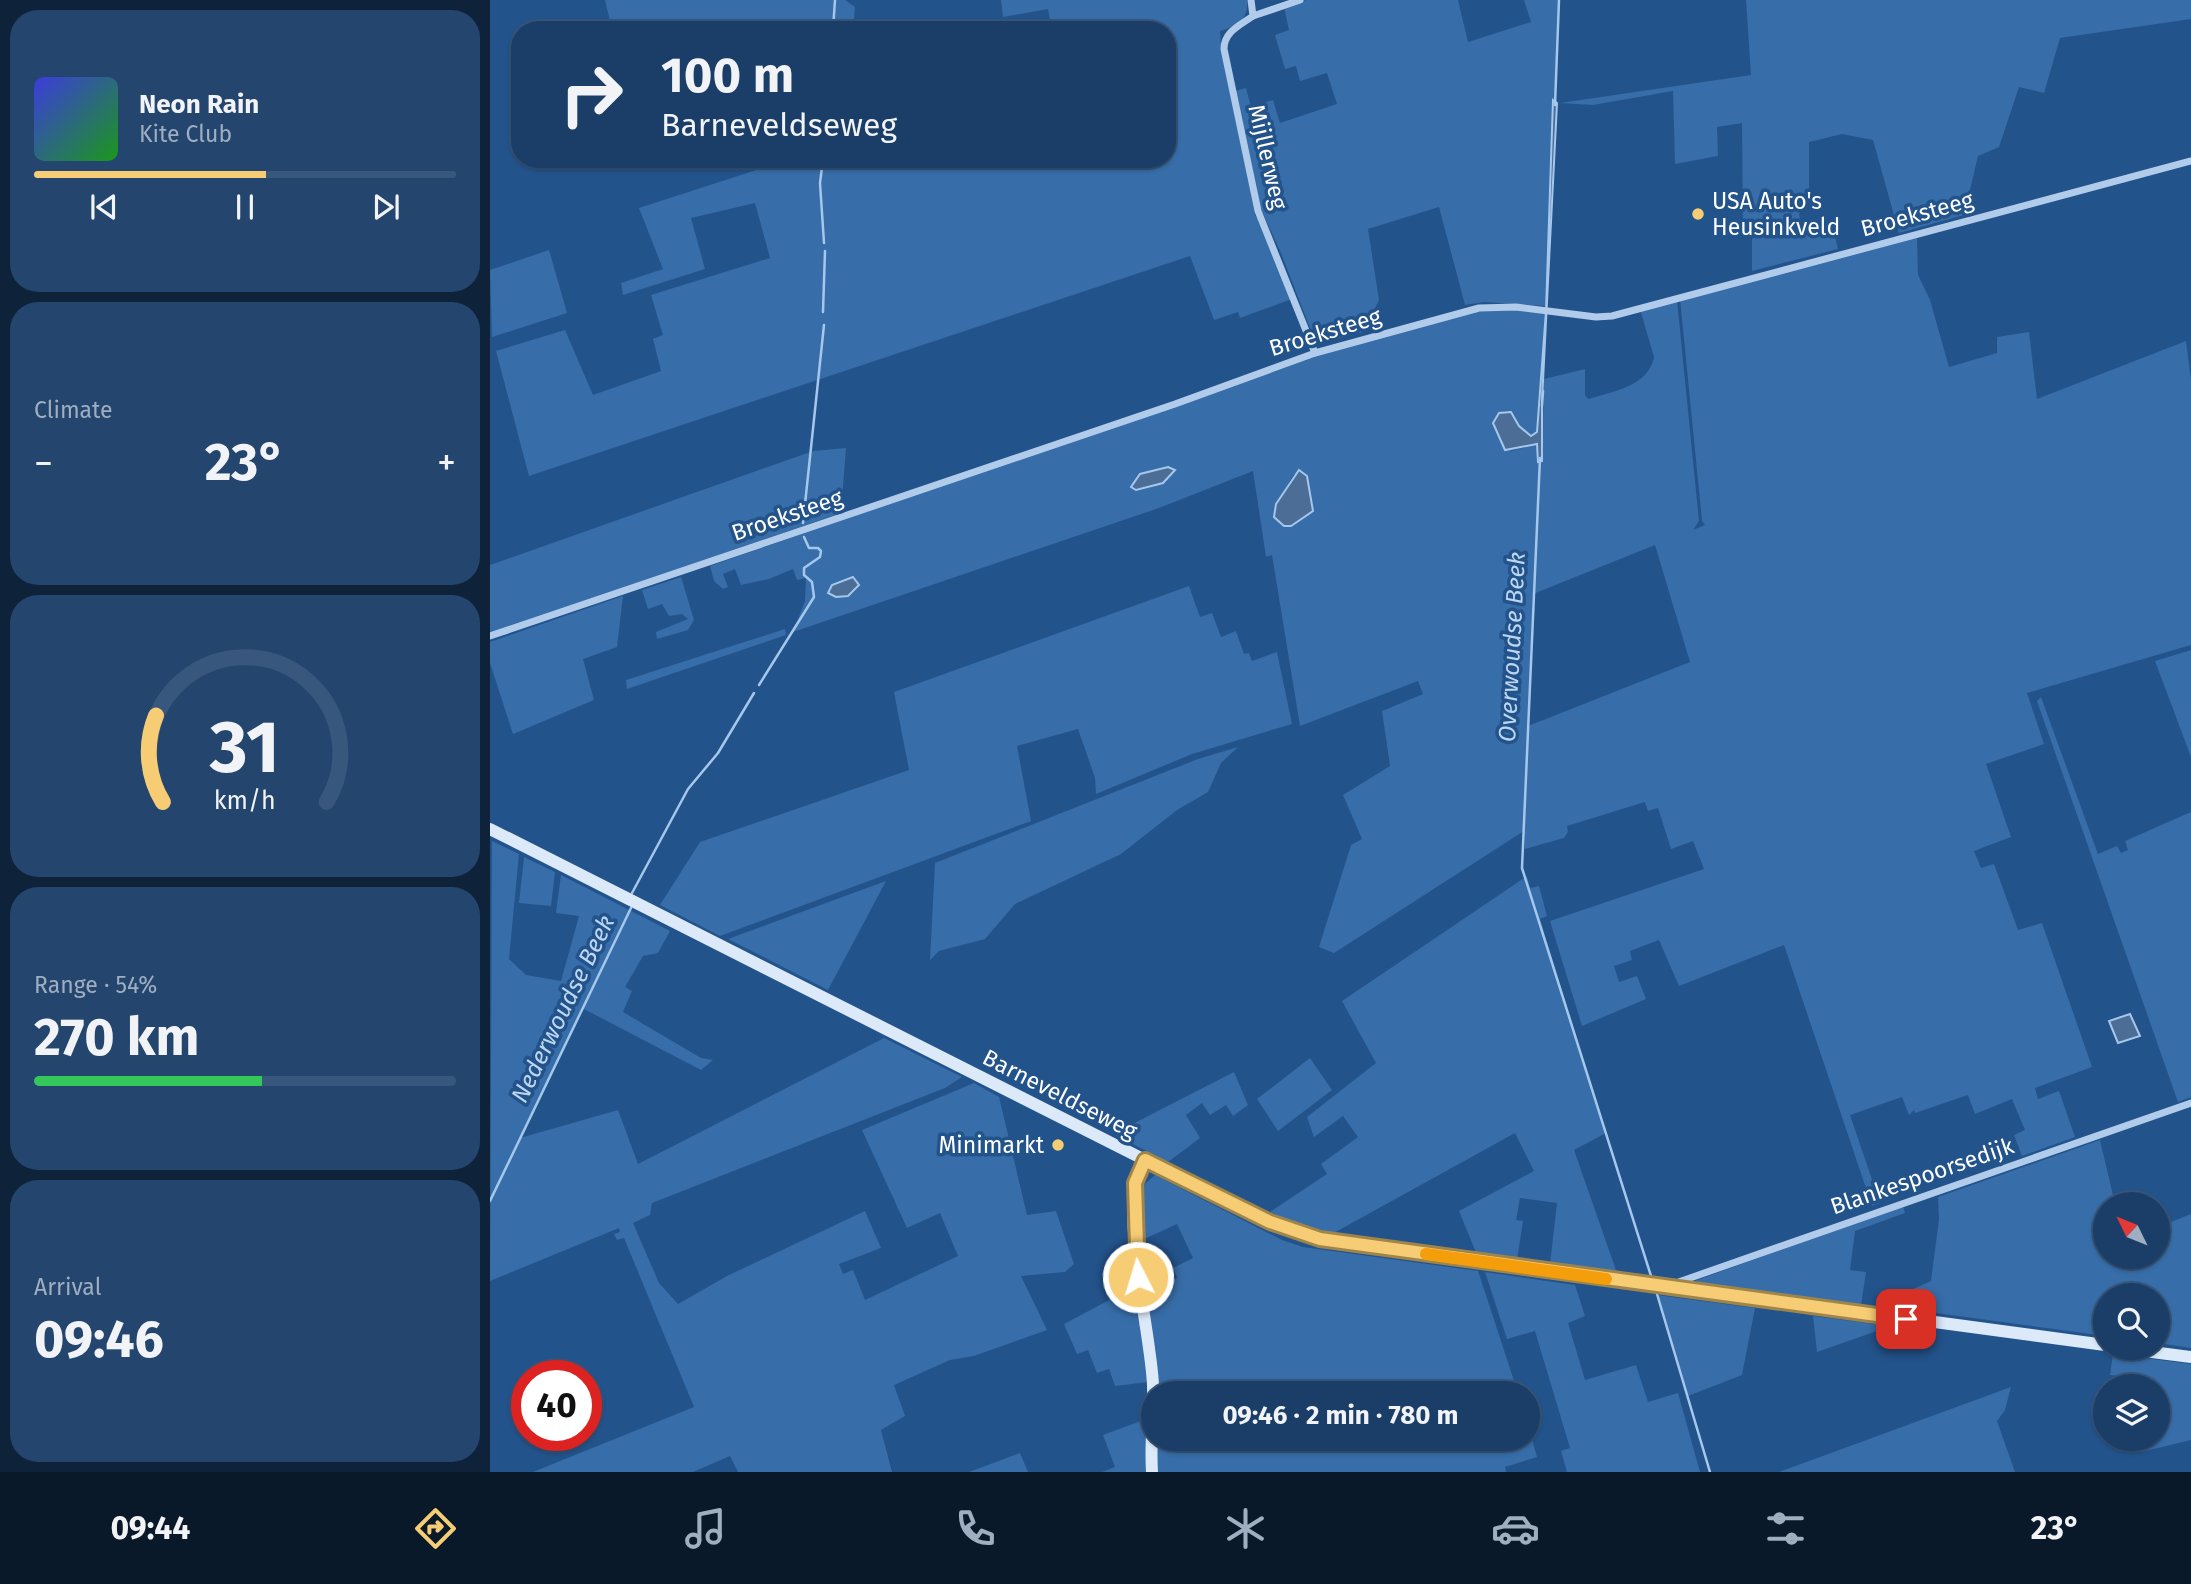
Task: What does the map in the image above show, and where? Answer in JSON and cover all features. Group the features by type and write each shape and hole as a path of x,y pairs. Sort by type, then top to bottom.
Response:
{"main road":[{"name":"Barneveldseweg","path":"490,829 1270,1222 1320,1239 2093,1343"},
{"path":"1145,1160 1135,1183 1135,1254 1153,1387 1152,1472"},
{"path":"2170,1354 2191,1357"}],"street":[{"path":"1251,0 1252,16"},
{"name":"Mijllerweg","path":"1300,0 1252,16 1228,33 1224,40 1224,49 1258,211 1315,353"},
{"name":"Broeksteeg","path":"490,636 1175,404 1315,353 1479,308 1612,316 2191,161"},
{"name":"Blankespoorsedijk","path":"1667,1287 1686,1278 2191,1102"}],"shaded area":[{"path":"605,0 845,0 855,7 854,21 610,21"},
{"path":"1001,0 1247,0 1246,12 1241,21 1220,31 1221,45 1255,215 1265,230 1292,299 1240,318 1238,312 1214,320 1190,256 529,476 496,351 565,330 593,395 661,371 653,339 663,335 651,295 770,258 755,203 691,218 705,269 623,295 621,283 663,269 639,208 762,168 1176,168 1176,21 1050,21 1048,9 1003,17"},
{"path":"1306,0 1458,0 1468,42 1531,22 1524,0 1559,0 1546,306 1484,302 1465,305 1439,207 1368,229 1379,300 1363,332 1320,344 1315,341 1259,205 1235,91 1246,88 1251,107 1273,100 1280,123 1337,104 1327,73 1300,81 1296,66 1285,69 1275,35 1289,30 1284,7"},
{"path":"1746,0 2191,0 2191,19 2060,38 2044,93 2019,87 1999,147 1978,156 1964,215 1899,233 1873,140 1842,134 1809,142 1809,197 1799,214 1802,228 1832,224 1838,249 1752,271 1752,228 1743,229 1742,123 1717,127 1718,156 1675,164 1673,91 1593,105 1560,103 1751,75"},
{"path":"1553,100 1557,103 1542,401 1542,461 1538,462 1537,444 1505,450 1493,423 1499,413 1511,412 1519,426 1531,436 1537,432 1546,311"},
{"path":"1917,237 1918,275 1930,300 1949,367 1997,353 1997,337 2029,332 2037,399 2186,341 2191,380 2191,645 2027,693 2044,744 1986,764 2011,837 1974,851 1981,868 1994,864 2018,930 2042,923 2092,1067 2035,1088 2038,1099 2059,1091 2075,1137 2022,1156 2014,1135 2025,1130 2012,1099 1975,1114 1968,1095 1915,1113 1914,1110 1909,1115 1902,1097 1850,1115 1880,1203 1872,1206 1784,945 1679,986 1659,940 1630,951 1632,960 1614,966 1619,982 1637,976 1646,999 1582,1026 1550,921 1704,869 1693,841 1671,849 1658,808 1648,811 1645,802 1567,826 1568,832 1564,838 1525,849 1524,831 1334,953 1319,947 1351,845 1362,839 1343,795 1390,766 1382,711 1423,694 1418,681 1300,726 1272,555 1266,557 1253,471 1159,508 793,632 805,601 806,578 797,580 793,569 769,579 741,585 735,569 723,574 728,587 723,589 714,581 710,566 1349,344 1483,309 1546,311 1537,432 1531,436 1519,426 1514,415 1493,423 1502,445 1511,451 1538,444 1542,461 1544,379 1585,369 1585,395 1588,399 1637,381 1651,367 1654,357 1640,309 1677,300 1699,521 1693,530 1705,525 1702,521 1680,299","holes":["1294,474 1310,499 1313,511 1276,504","1655,545 1690,662 1528,726 1533,594"]},
{"path":"549,250 567,313 492,337 490,270"},
{"path":"846,448 841,513 490,634 490,565 813,451"},
{"path":"1168,467 1175,470 1163,483 1136,490 1131,487 1140,474"},
{"path":"1299,470 1307,476 1313,511 1291,526 1284,526 1274,517 1276,504"},
{"path":"681,577 694,620 688,630 657,639 656,632 688,619 682,614 669,616 662,604 648,609 642,590"},
{"path":"853,577 859,585 848,596 836,597 828,593 832,585"},
{"path":"1189,586 1200,617 1212,613 1221,637 1236,631 1244,654 1249,653 1252,661 1277,652 1292,724 1192,754 1096,794 1095,778 1078,729 1017,746 1031,821 720,936 660,905 700,842 909,770 894,692"},
{"path":"623,596 617,647 583,659 594,700 513,734 490,663 490,642"},
{"path":"785,629 786,635 627,689 626,680"},
{"path":"2191,650 2191,757 2155,661"},
{"path":"2041,697 2098,854 2117,846 2121,853 2128,850 2125,841 2191,812 2191,1097 2178,1102 2037,701"},
{"path":"1238,747 1221,763 1208,792 1177,810 1121,854 1015,904 985,939 939,951 930,960 935,863 1198,759"},
{"path":"492,841 519,854 509,959 526,975 561,981 579,916 556,913 561,875 670,931 658,953 643,956 625,987 632,991 623,1012 701,1058 713,1060 701,1070 582,1008 520,1138 618,1110 638,1164 884,1038 962,1077 945,1088 652,1203 650,1215 633,1223 659,1283 678,1304 727,1276 865,1211 881,1248 839,1264 843,1274 853,1270 865,1300 958,1256 940,1213 907,1228 862,1130 974,1083 999,1097 1027,1215 1056,1211 1074,1264 1065,1272 1021,1276 1047,1330 974,1356 950,1360 894,1385 905,1416 881,1430 892,1472 738,1472 730,1456 693,1472 533,1472 585,1451 602,1451 602,1444 694,1407 624,1238 617,1240 614,1234 620,1232 619,1228 490,1281"},
{"path":"524,857 555,872 551,906 519,903"},
{"path":"1527,876 1530,888 1539,886 1547,916 1540,919 1606,1133 1574,1150 1617,1273 1550,1264 1557,1203 1520,1198 1516,1220 1523,1221 1517,1260 1477,1255 1459,1211 1534,1171 1515,1133 1332,1234 1300,1226 1270,1212 1327,1174 1321,1164 1358,1137 1343,1116 1314,1137 1307,1117 1376,1063 1342,1001"},
{"path":"886,881 828,990 728,939"},
{"path":"2130,1014 2140,1036 2118,1043 2109,1021"},
{"path":"1310,1058 1332,1090 1278,1131 1257,1099"},
{"path":"1234,1072 1248,1105 1233,1116 1226,1105 1210,1115 1202,1103 1186,1115 1200,1138 1168,1162 1113,1134"},
{"path":"2100,1140 2112,1192 2093,1192 2093,1269 2170,1269 2170,1222 2191,1214 2191,1348 2170,1345 2170,1283 2093,1283 2093,1334 1899,1308 1902,1294 1931,1281 1939,1219 1938,1197"},
{"path":"1155,1175 1282,1240 1303,1247 1478,1271 1514,1381 1157,1381 1156,1353 1145,1293 1177,1278 1173,1268 1193,1258 1177,1224 1140,1241 1140,1188"},
{"path":"1903,1206 1905,1213 1855,1231 1850,1270 1866,1272 1861,1306 1689,1283"},
{"path":"1485,1272 1575,1285 1585,1316 1568,1323 1585,1380 1636,1365 1648,1402 1678,1393 1700,1472 1567,1472 1561,1451 1570,1448 1535,1331 1507,1339"},
{"path":"1134,1287 1146,1351 1148,1381 1115,1386 1109,1369 1097,1373 1088,1350 1077,1354 1064,1324"},
{"path":"1657,1295 1755,1308 1742,1375 1688,1396"},
{"path":"1813,1316 1891,1326 1817,1352"},
{"path":"2112,1360 2160,1360 2191,1364 2191,1440 2170,1445 2170,1374 2110,1374"},
{"path":"2011,1387 2005,1410 1997,1421 2015,1472 1779,1472"},
{"path":"1141,1421 1141,1451 1146,1451 1146,1472 1102,1472 1115,1467 1103,1435"},
{"path":"1157,1451 1535,1451 1537,1457 1505,1467 1506,1472 1157,1472"},
{"path":"1020,1453 1028,1472 969,1472"}],"waterway":[{"name":"Nederwoudse Beek","path":"834,21 835,0"},
{"name":"Overwoudse Beek","path":"1555,105 1559,0"},
{"name":"Nederwoudse Beek","path":"822,168 820,183 824,243"},
{"name":"Nederwoudse Beek","path":"823,312 825,251"},
{"name":"Nederwoudse Beek","path":"803,523 824,325"},
{"name":"Overwoudse Beek","path":"1542,406 1543,391"},
{"name":"Overwoudse Beek","path":"1540,458 1522,868 1651,1276"},
{"name":"Nederwoudse Beek","path":"759,685 814,597 812,582 804,575 804,568 820,557 821,551 818,548 809,548 804,537"},
{"name":"Nederwoudse Beek","path":"632,893 688,789 718,753 754,693"},
{"name":"Nederwoudse Beek","path":"490,1201 631,908"},
{"name":"Overwoudse Beek","path":"1657,1294 1710,1472"}],"slow traffic":[{"path":"1426,1254 1606,1279"}],"place":[{"name":"USA Auto's Heusinkveld","path":"1698,214"},
{"name":"Minimarkt","path":"1058,1145"}],"route":[{"path":"1138,1277 1135,1254 1135,1183 1145,1160 1270,1222 1320,1239 1906,1319"}]}
